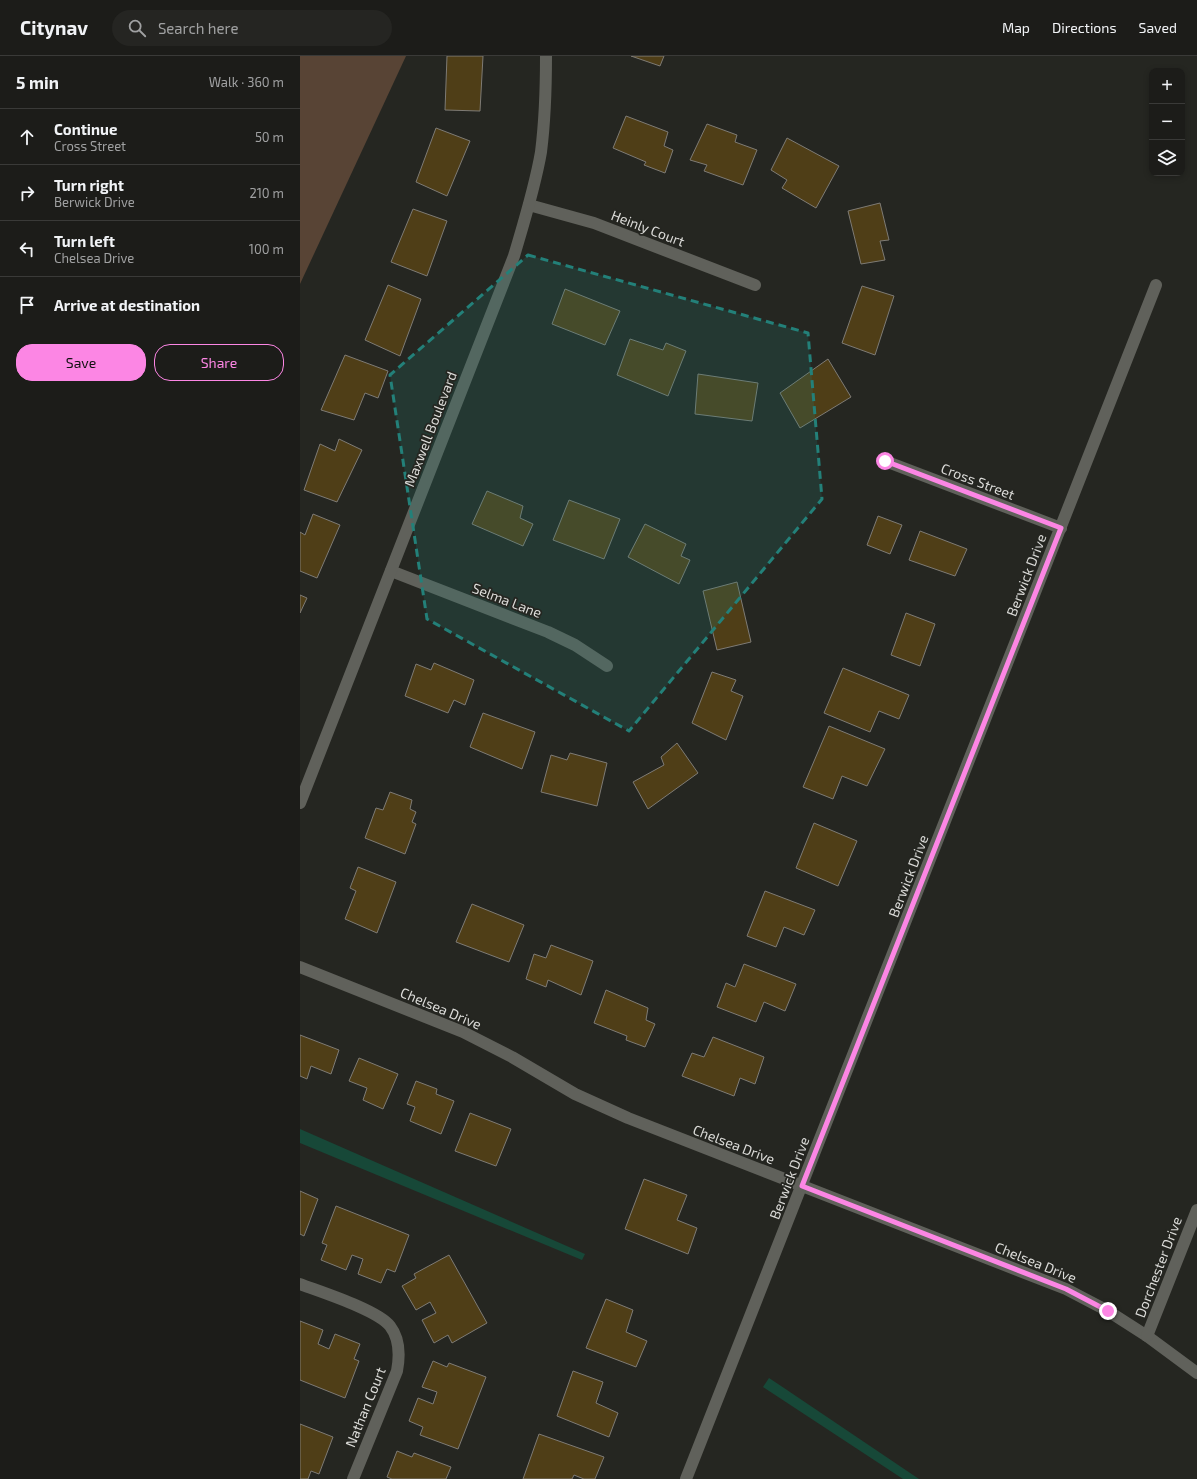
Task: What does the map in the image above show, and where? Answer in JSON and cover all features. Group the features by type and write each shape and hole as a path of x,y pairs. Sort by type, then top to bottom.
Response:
{"street":[{"name":"Maxwell Boulevard","path":"300,802 514,256 530,205 540,152 546,97 546,56"},
{"name":"Heinly Court","path":"530,205 594,223 755,285"},
{"name":"Berwick Drive","path":"686,1479 1156,285"},
{"name":"Cross Street","path":"885,461 1061,528"},
{"name":"Selma Lane","path":"391,571 548,632 575,645 606,666"},
{"name":"Chelsea Drive","path":"300,967 463,1032 512,1057 575,1094 628,1118 1066,1289 1108,1311 1147,1336 1197,1373"},
{"name":"Dorchester Drive","path":"1147,1336 1197,1210"},
{"name":"Nathan Court","path":"300,1284 373,1313 390,1325 396,1336 399,1347 397,1370 352,1479"}],"highlighted area":[{"path":"528,255 808,333 822,499 629,731 427,619 390,375"}],"shaded area":[{"path":"300,56 406,56 300,284"},
{"path":"300,1129 585,1254 582,1260 300,1143"},
{"path":"769,1378 919,1479 903,1479 763,1387"}],"building":[{"path":"447,56 483,56 480,111 445,110"},
{"path":"631,56 664,56 660,66"},
{"path":"626,116 668,132 664,146 673,150 665,173 644,165 646,162 613,148"},
{"path":"707,124 737,135 735,142 757,150 743,185 704,171 707,165 690,160"},
{"path":"436,128 470,141 447,196 416,182"},
{"path":"787,138 839,166 816,208 782,188 787,180 771,170"},
{"path":"880,203 889,240 880,241 885,260 861,264 848,211"},
{"path":"413,209 447,221 427,276 391,262"},
{"path":"388,285 421,299 400,356 365,340"},
{"path":"862,286 894,296 875,355 842,343"},
{"path":"565,289 620,311 605,345 552,324"},
{"path":"630,339 663,350 666,343 686,351 668,396 617,375"},
{"path":"345,355 388,371 378,398 365,393 354,420 321,410"},
{"path":"828,359 851,397 800,428 780,393"},
{"path":"698,374 758,383 752,421 695,414"},
{"path":"339,439 362,450 337,502 304,490 320,444 335,451"},
{"path":"487,491 523,506 520,518 533,524 523,546 472,524"},
{"path":"569,500 620,519 604,559 553,540"},
{"path":"313,514 340,525 317,578 300,571 300,532 305,535"},
{"path":"878,516 902,525 890,554 867,545"},
{"path":"645,524 686,544 681,556 690,560 679,584 628,557"},
{"path":"920,531 967,549 955,576 909,560"},
{"path":"737,582 751,642 717,650 703,591"},
{"path":"300,595 307,598 300,613"},
{"path":"906,613 935,624 920,666 891,655"},
{"path":"434,663 474,680 465,705 454,700 448,713 405,696 416,664 431,670"},
{"path":"843,668 909,695 899,719 879,711 870,732 824,713"},
{"path":"712,672 736,680 731,691 743,696 726,740 692,723"},
{"path":"483,713 535,732 522,769 470,747"},
{"path":"829,726 885,749 867,786 842,776 833,799 803,787"},
{"path":"677,743 698,773 648,809 633,782 664,765 661,757"},
{"path":"570,753 607,763 597,806 541,792 551,755 567,760"},
{"path":"390,792 412,800 410,809 416,812 412,822 416,824 405,854 365,838 376,808 383,810"},
{"path":"814,823 857,841 838,886 796,868"},
{"path":"358,867 396,882 377,933 345,919 356,891 350,888"},
{"path":"765,891 815,910 804,935 784,927 776,947 747,936"},
{"path":"472,904 524,925 509,962 456,942"},
{"path":"551,945 593,961 581,995 548,980 546,987 526,979 534,954 546,958"},
{"path":"744,964 796,984 785,1011 764,1002 756,1022 717,1007 726,983 735,987"},
{"path":"606,990 648,1008 646,1020 655,1024 645,1047 626,1040 627,1036 594,1023"},
{"path":"300,1035 339,1050 331,1074 311,1066 307,1079 300,1076"},
{"path":"713,1037 764,1057 755,1084 740,1078 734,1096 682,1076 692,1053 704,1057"},
{"path":"359,1058 398,1074 383,1109 363,1100 367,1088 349,1081"},
{"path":"416,1081 437,1089 436,1094 454,1101 441,1134 410,1121 415,1107 407,1104"},
{"path":"470,1113 511,1129 496,1166 455,1151"},
{"path":"644,1179 687,1195 677,1220 697,1228 688,1254 625,1229"},
{"path":"300,1191 318,1199 304,1236 300,1234"},
{"path":"336,1206 409,1235 395,1272 387,1269 381,1283 358,1274 363,1259 352,1255 346,1270 321,1260 327,1245 322,1243"},
{"path":"449,1255 487,1323 452,1343 448,1335 434,1343 422,1320 436,1313 430,1302 416,1310 402,1286 416,1278 414,1274"},
{"path":"606,1299 633,1310 626,1332 647,1341 636,1367 586,1348"},
{"path":"300,1321 323,1330 318,1344 329,1349 335,1334 360,1344 354,1359 359,1361 345,1398 300,1380"},
{"path":"433,1361 447,1367 449,1363 486,1377 458,1449 420,1435 423,1427 409,1421 418,1398 433,1404 437,1392 422,1387"},
{"path":"573,1371 603,1382 596,1403 618,1413 609,1437 557,1416"},
{"path":"300,1424 333,1437 319,1474 311,1471 308,1479 300,1479"},
{"path":"539,1434 604,1457 595,1479 584,1479 574,1475 572,1479 523,1479"},
{"path":"397,1451 412,1457 414,1453 451,1467 446,1479 392,1479 387,1477"}],"route":[{"path":"885,461 1061,528 802,1186 1066,1289 1108,1311"}]}
